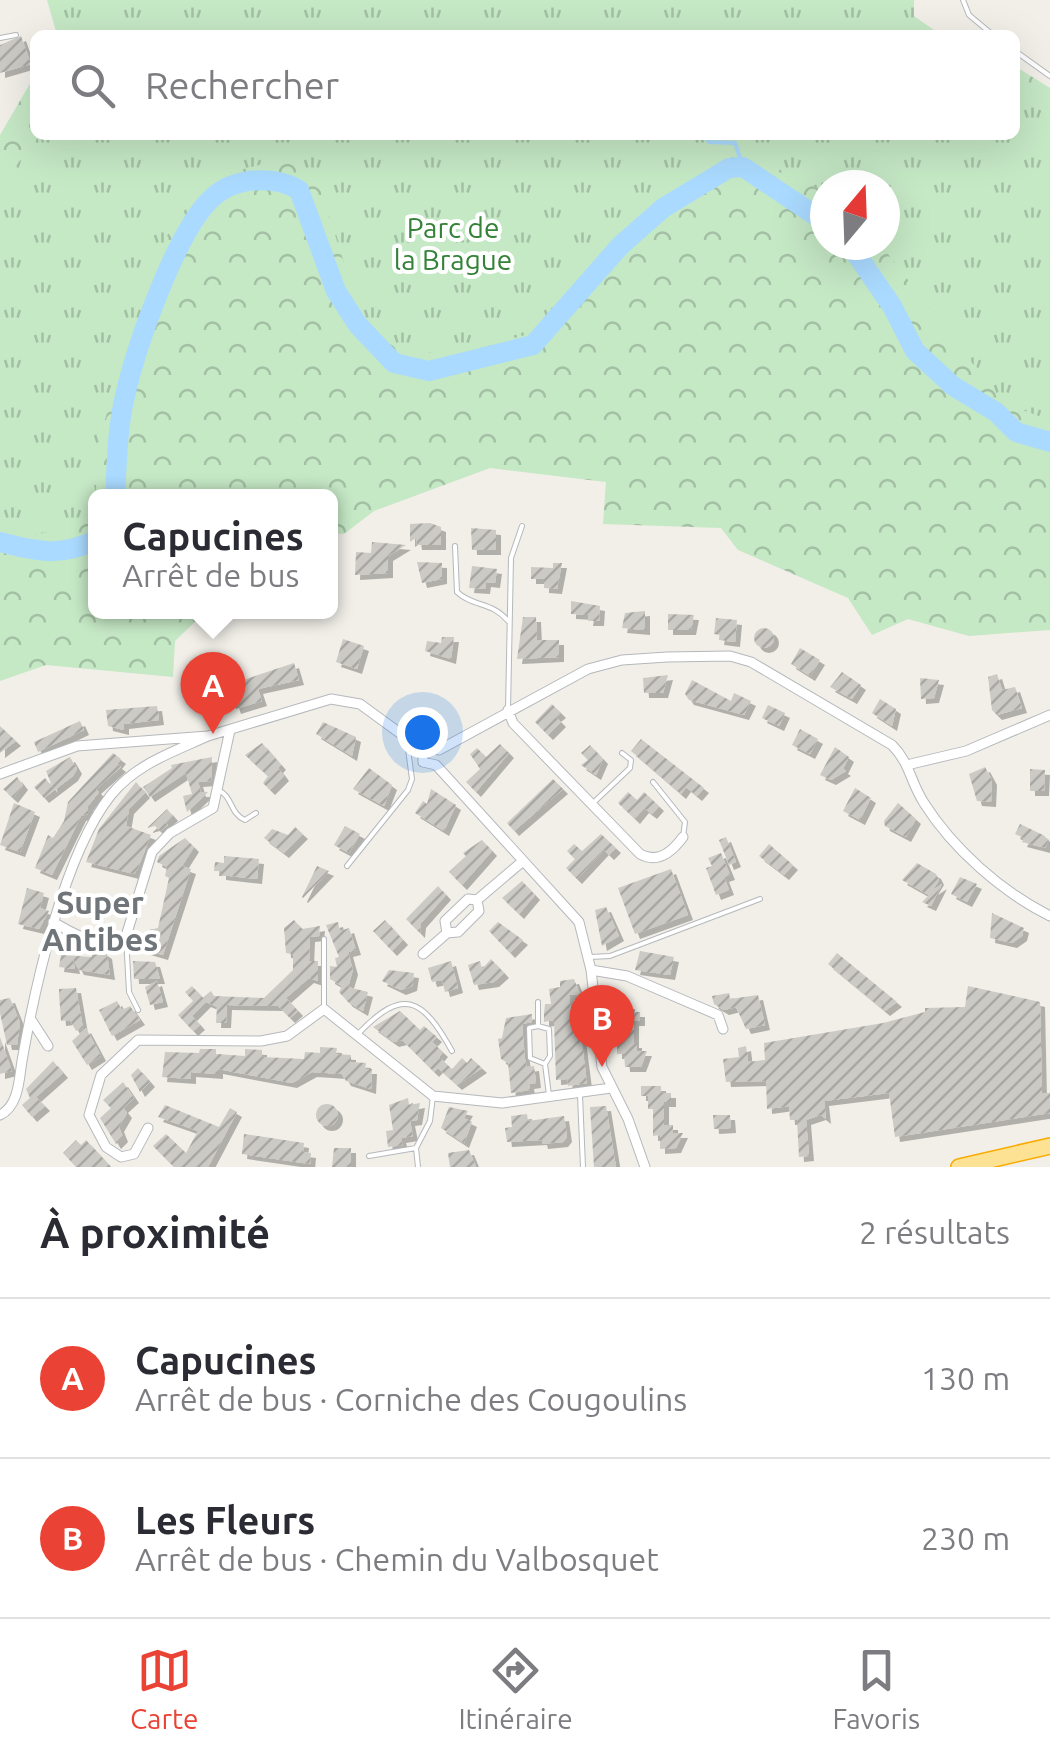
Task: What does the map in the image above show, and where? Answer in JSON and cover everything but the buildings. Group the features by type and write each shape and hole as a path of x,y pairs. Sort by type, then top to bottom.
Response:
{"highway":[{"path":"959,1167 1050,1146"}],"street":[{"path":"436,765 439,750 588,669 622,660 730,656 783,677 892,744 911,764 916,790 967,856 1050,916"},
{"path":"0,1115 16,1097 53,922 96,815 142,766 179,744 313,702 346,700 360,704 423,750"},
{"path":"508,710 513,723 648,858 674,850 683,837"},
{"path":"911,764 966,751 1050,715"},
{"path":"53,922 94,942 112,942 126,936 152,852 170,833 208,814 218,790 230,730"},
{"path":"0,786 0,775 90,744 179,744"},
{"path":"423,750 431,746 439,750"},
{"path":"423,750 423,762 436,765 579,922 592,970 602,1066 628,1118 645,1167"},
{"path":"448,933 446,921 523,860"},
{"path":"423,954 448,933 458,932 479,911 477,900"},
{"path":"592,970 627,976 718,1015 724,1028"},
{"path":"148,1128 134,1154 121,1158 106,1147 89,1114 101,1076 138,1040 261,1040 287,1036 324,1009 358,1034 403,1077 432,1096 502,1103 610,1088"},
{"path":"30,1018 48,1046"}],"lane":[{"path":"963,0 969,15 987,30"},
{"path":"0,38 16,35"},
{"path":"1020,55 1050,76"},
{"path":"508,710 510,558 522,526"},
{"path":"455,546 457,592 466,599 498,608 508,621"},
{"path":"348,866 408,790 412,778 407,742"},
{"path":"592,804 630,768 631,760 622,753"},
{"path":"652,782 685,822 683,837"},
{"path":"218,790 226,793 238,817 245,820 256,812"},
{"path":"589,957 610,956 760,899"},
{"path":"126,936 129,992 138,1010"},
{"path":"324,939 324,1009"},
{"path":"358,1034 384,1006 397,1002 422,1009 452,1052"},
{"path":"538,1002 538,1026"},
{"path":"544,1064 530,1058 529,1028 549,1029 550,1056 544,1064 549,1095"},
{"path":"580,1090 584,1167"},
{"path":"418,1167 416,1148 430,1122 432,1096"},
{"path":"369,1156 416,1148"}],"green space":[{"path":"47,0 914,0 914,16 934,30 56,30"},
{"path":"1020,69 1050,88 1050,630 969,636 908,619 872,635 848,598 738,550 721,528 603,524 606,482 490,468 374,511 344,534 338,534 338,489 88,489 88,619 198,619 175,641 173,677 46,665 0,681 0,135 30,84 30,140 1020,140"},
{"name":"Parc de la Brague","path":"1020,91 1050,112 1050,420 1003,403 893,260 900,260 900,170 810,170 810,185 760,160 676,192 525,335 451,357 390,344 364,326 319,184 302,166 273,161 222,175 168,234 100,434 96,489 88,489 88,510 75,524 36,535 0,531 0,186 36,140 1020,140"}],"waterway":[{"path":"708,140 735,143 743,167"},
{"path":"115,489 122,408 148,321 172,262 198,214 212,198 231,186 266,180 299,190 336,291 358,325 394,363 429,371 533,345 620,246 663,208 729,168 743,167 810,212"},
{"path":"860,260 892,306 915,351 953,386 996,412 1016,432 1050,442"},
{"path":"0,542 49,551 88,543"}],"place":[{"name":"Capucines","path":"213,734"},
{"name":"Les Fleurs","path":"602,1067"}],"district":[{"name":"Super Antibes","path":"100,920"}]}
